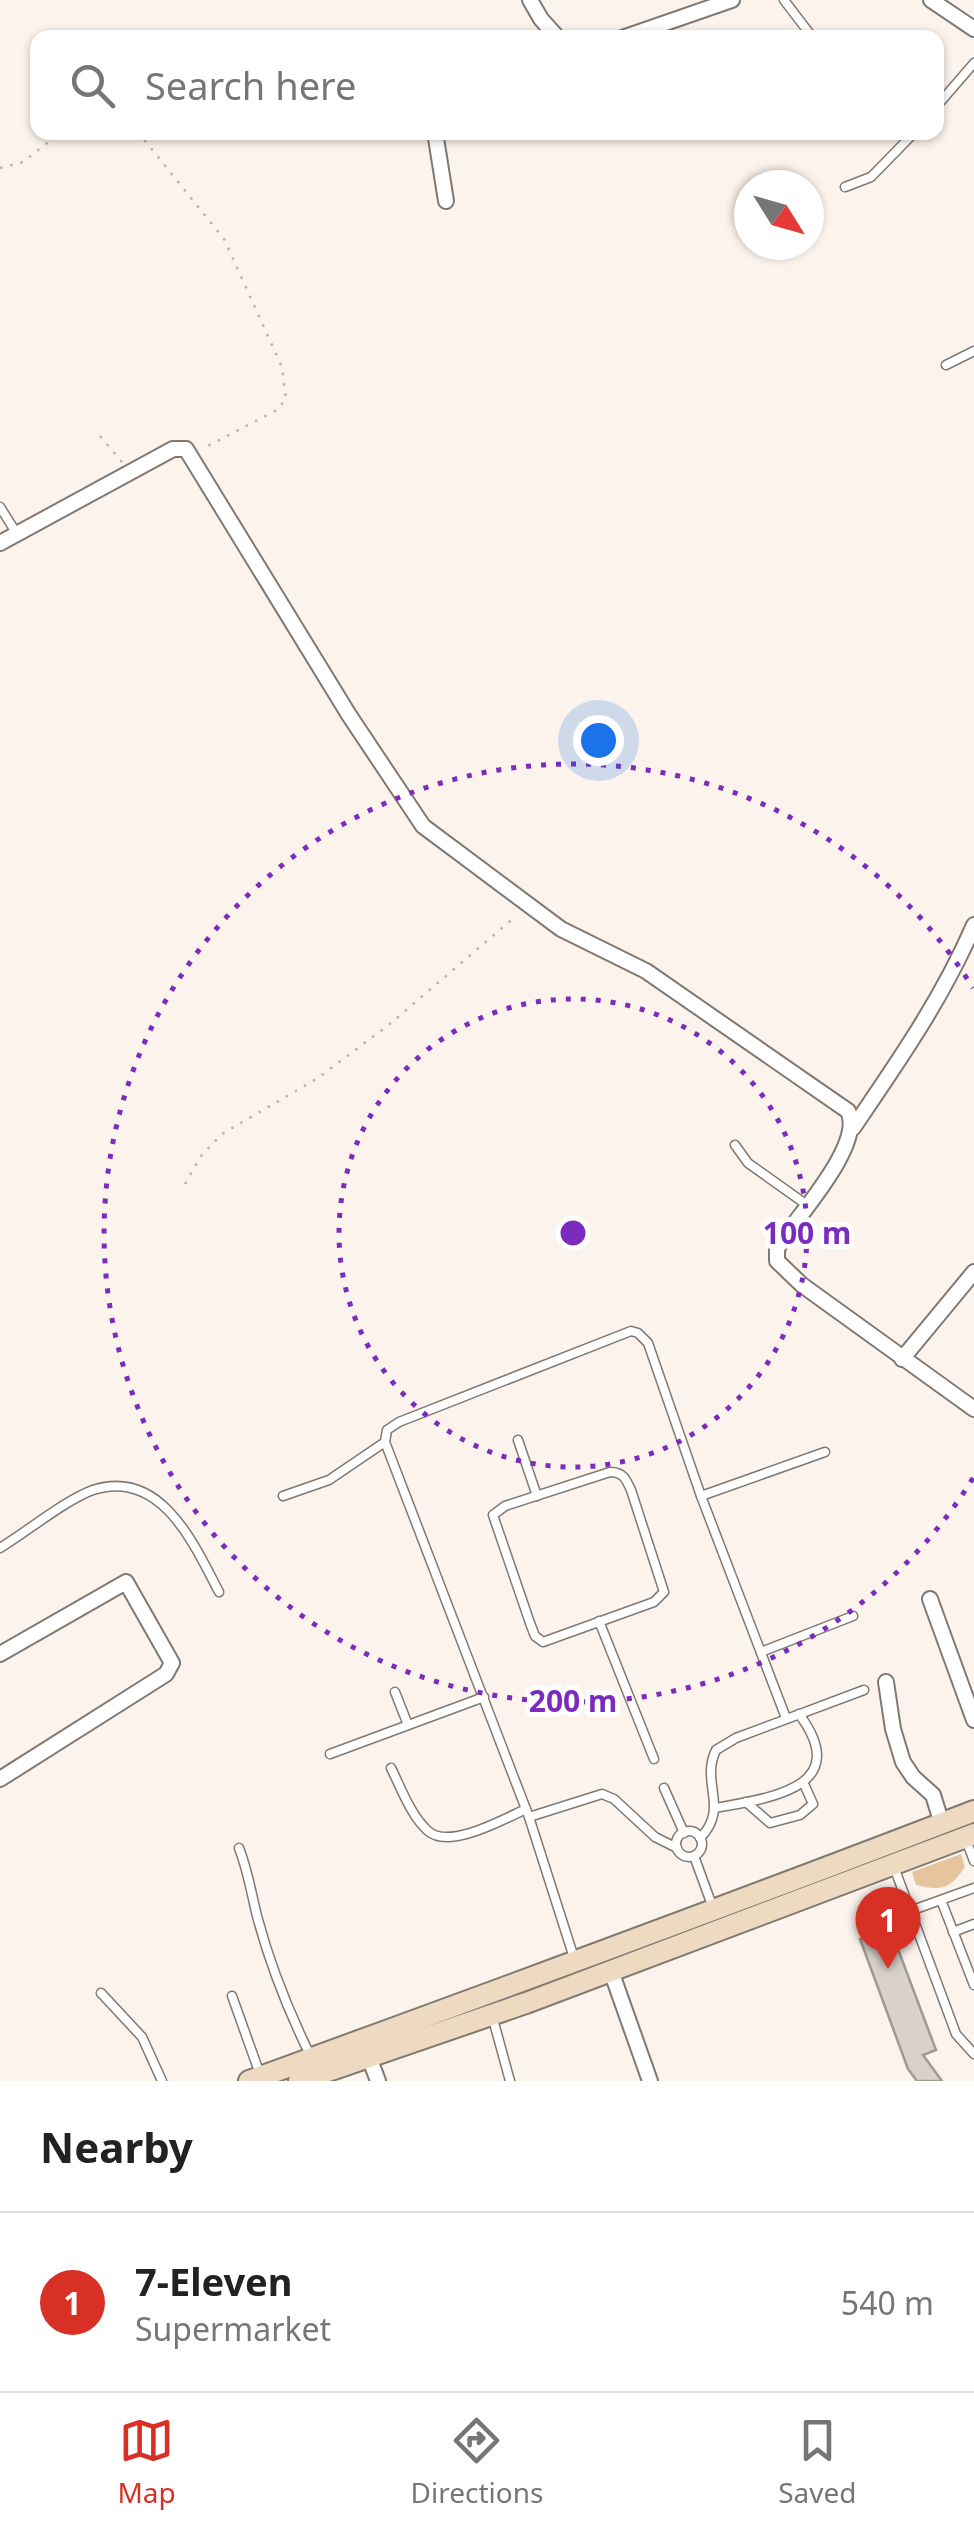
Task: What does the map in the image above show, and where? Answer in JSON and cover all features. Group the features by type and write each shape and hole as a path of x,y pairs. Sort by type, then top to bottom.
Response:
{"main road":[{"path":"255,2079 310,2056 576,1964 974,1812"},
{"path":"300,2081 611,1971 970,1836"}],"street":[{"path":"530,0 551,30"},
{"path":"645,30 732,0"},
{"path":"931,0 974,29"},
{"path":"436,140 446,201"},
{"path":"0,543 173,449 181,447 192,454 408,806 442,842 573,936 646,970 842,1104 853,1128"},
{"path":"974,926 917,1034 777,1249 777,1260 802,1285 974,1409"},
{"path":"902,1359 974,1272"},
{"path":"0,1654 126,1582 172,1663 166,1674 0,1779"},
{"path":"930,1598 974,1720"},
{"path":"886,1682 892,1729 902,1762 933,1795 942,1824"},
{"path":"611,1971 650,2081"},
{"path":"369,2057 378,2081"}],"lane":[{"path":"784,0 807,30"},
{"path":"944,97 974,63"},
{"path":"845,187 871,177 907,140"},
{"path":"946,365 974,351"},
{"path":"0,507 17,534"},
{"path":"735,1145 748,1163 807,1204"},
{"path":"576,1964 528,1813 385,1442 387,1430 631,1331 648,1343 701,1496 786,1718"},
{"path":"518,1440 537,1496"},
{"path":"283,1496 329,1480 385,1442"},
{"path":"701,1496 825,1452"},
{"path":"610,1472 625,1477 664,1592 654,1602 543,1642 535,1636 492,1520 497,1510 537,1496 610,1472"},
{"path":"0,1548 90,1491 131,1486 173,1515 219,1592"},
{"path":"761,1652 853,1616"},
{"path":"599,1622 654,1758"},
{"path":"390,1768 416,1817 428,1832 437,1836 450,1839 602,1794 614,1799 655,1838 677,1848 684,1856 694,1856 701,1848 700,1838 712,1823 715,1808 710,1771 716,1750 786,1718 864,1690"},
{"path":"395,1692 408,1725"},
{"path":"330,1754 484,1697"},
{"path":"715,1808 804,1784 814,1772 818,1749 799,1714"},
{"path":"746,1802 770,1824 800,1815 812,1804 804,1784"},
{"path":"664,1788 684,1832"},
{"path":"677,1848 676,1842 684,1832"},
{"path":"684,1832 700,1838"},
{"path":"970,1836 974,1861"},
{"path":"239,1848 250,1873 257,1916 282,1996 310,2056"},
{"path":"694,1856 714,1911"},
{"path":"894,1865 956,2034 974,2054"},
{"path":"910,1911 974,1888"},
{"path":"941,1900 974,1983"},
{"path":"953,1932 974,1924"},
{"path":"963,1956 974,1952"},
{"path":"101,1993 142,2037 162,2081"},
{"path":"232,1996 255,2079"},
{"path":"492,2014 510,2081"}],"path":[{"path":"0,168 23,162 51,140"},
{"path":"144,140 224,238 282,367 286,398 277,410 192,454"},
{"path":"100,436 114,454 136,471"},
{"path":"185,1184 209,1146 222,1134 318,1078 529,906"}],"shaded area":[{"path":"961,1854 965,1867 950,1884 939,1888 916,1885 912,1872"}],"building":[{"path":"890,1928 936,2050 923,2055 942,2081 917,2081 908,2069 860,1939"}],"place":[{"name":"7-Eleven","path":"888,1969"}]}
